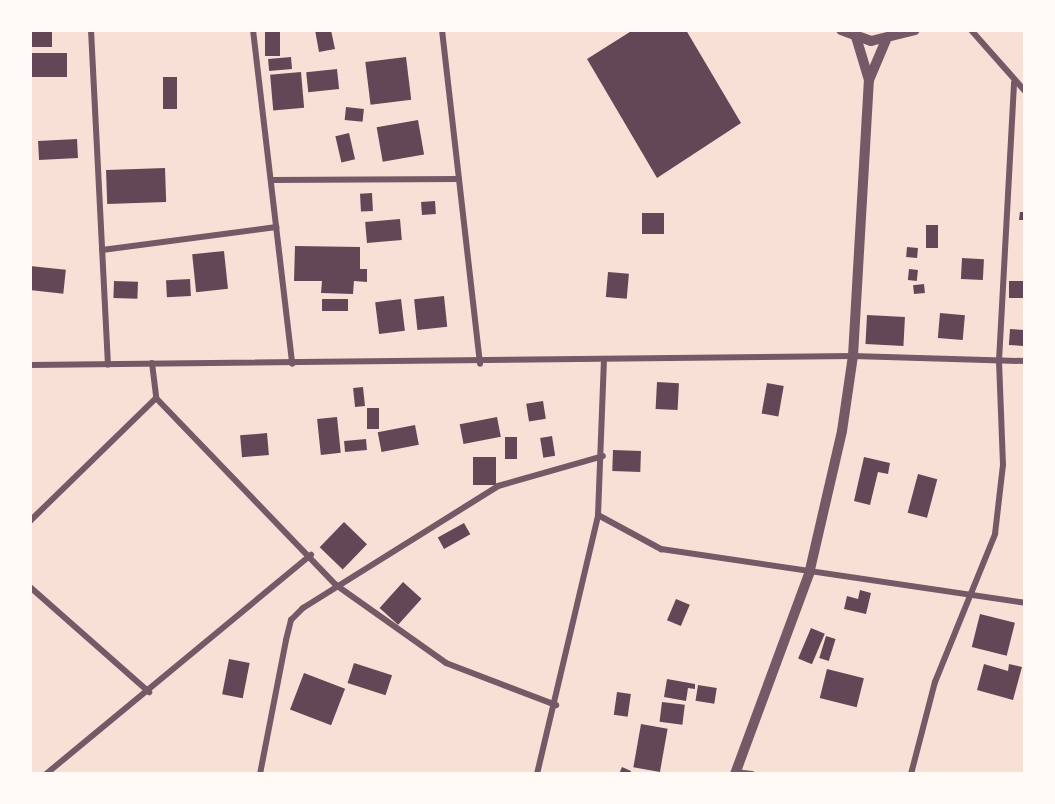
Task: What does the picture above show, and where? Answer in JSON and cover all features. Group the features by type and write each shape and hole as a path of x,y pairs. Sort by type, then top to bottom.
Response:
{"street":[{"path":"91,30 108,365"},
{"path":"252,30 292,364"},
{"path":"442,30 480,364"},
{"path":"841,30 856,37 886,40 915,30"},
{"path":"972,30 1014,82 1025,91"},
{"path":"856,37 869,80"},
{"path":"752,774 736,773 809,574 834,482 853,356 869,80 886,40"},
{"path":"911,774 936,682 970,591 995,534 1003,465 999,361 1014,82"},
{"path":"270,180 459,179"},
{"path":"102,250 276,227"},
{"path":"30,365 480,364 853,356 1025,361"},
{"path":"537,774 556,705 598,515 603,456 604,362"},
{"path":"152,363 156,398 311,555 336,585 446,663 556,705"},
{"path":"30,521 156,398"},
{"path":"260,774 291,620 336,585 498,486 603,456"},
{"path":"598,515 661,549 809,574 970,591 1025,603"},
{"path":"46,774 149,692 311,555"},
{"path":"30,587 149,692"}],"building":[{"path":"30,30 52,30 52,47 30,47"},
{"path":"265,30 280,30 280,56 265,56"},
{"path":"315,30 331,30 335,49 319,52"},
{"path":"633,30 686,30 741,123 657,178 587,59"},
{"path":"30,53 67,53 67,77 30,77"},
{"path":"291,57 292,69 269,71 268,59"},
{"path":"406,57 411,100 371,105 365,62"},
{"path":"337,69 339,89 308,92 306,72"},
{"path":"301,72 304,108 273,111 270,75"},
{"path":"163,77 177,77 177,109 163,109"},
{"path":"346,107 364,109 363,122 345,120"},
{"path":"418,120 424,154 383,162 377,127"},
{"path":"349,133 355,159 341,162 335,136"},
{"path":"77,139 78,158 39,160 38,141"},
{"path":"165,168 166,202 107,204 106,170"},
{"path":"372,193 373,211 361,212 360,194"},
{"path":"435,201 436,214 422,215 421,202"},
{"path":"1020,212 1025,212 1025,220 1019,220"},
{"path":"642,213 664,213 664,234 642,234"},
{"path":"400,219 402,240 367,243 365,222"},
{"path":"926,225 938,225 938,248 926,248"},
{"path":"295,246 360,247 360,269 367,269 367,282 354,281 353,294 321,293 322,281 294,281"},
{"path":"907,247 918,248 917,258 906,257"},
{"path":"224,251 228,289 196,292 192,254"},
{"path":"962,258 984,259 983,280 961,279"},
{"path":"30,266 66,270 63,294 30,290"},
{"path":"909,269 918,270 917,281 908,280"},
{"path":"608,272 629,274 627,299 606,297"},
{"path":"190,279 191,296 167,297 166,280"},
{"path":"114,281 138,282 137,299 113,298"},
{"path":"1009,281 1025,281 1025,298 1009,298"},
{"path":"924,284 925,293 914,294 913,285"},
{"path":"444,296 447,327 417,330 414,299"},
{"path":"322,299 348,299 348,311 322,311"},
{"path":"401,299 405,331 379,334 375,302"},
{"path":"940,313 965,315 963,340 938,338"},
{"path":"867,315 905,317 903,346 865,344"},
{"path":"1010,329 1025,330 1024,346 1009,345"},
{"path":"657,382 679,383 678,410 656,409"},
{"path":"767,383 784,386 778,416 762,414"},
{"path":"363,387 365,406 355,407 353,388"},
{"path":"543,401 546,419 529,421 526,404"},
{"path":"367,408 379,408 379,429 367,429"},
{"path":"337,417 341,453 321,455 317,419"},
{"path":"497,417 501,437 464,444 460,424"},
{"path":"415,425 419,445 382,452 378,432"},
{"path":"267,433 269,455 242,457 240,435"},
{"path":"552,436 555,456 543,458 540,438"},
{"path":"505,437 517,437 517,459 505,459"},
{"path":"366,439 367,450 345,452 344,441"},
{"path":"613,450 641,451 640,472 612,471"},
{"path":"473,457 496,457 496,485 473,485"},
{"path":"864,457 890,463 888,474 878,472 870,505 854,501"},
{"path":"918,474 937,479 927,518 908,513"},
{"path":"344,522 367,544 343,569 320,547"},
{"path":"464,523 470,534 444,549 438,538"},
{"path":"403,582 422,599 398,625 380,608"},
{"path":"860,590 871,593 866,614 844,609 847,596 858,599"},
{"path":"676,599 690,605 681,626 667,620"},
{"path":"980,614 1015,623 1007,656 972,647"},
{"path":"811,628 825,634 812,664 798,658"},
{"path":"826,636 836,639 829,661 819,658"},
{"path":"229,659 250,663 243,698 222,694"},
{"path":"354,663 392,675 386,695 348,683"},
{"path":"984,664 1008,671 1009,664 1022,667 1013,700 977,690"},
{"path":"827,669 864,678 857,707 820,698"},
{"path":"304,673 345,689 331,725 290,709"},
{"path":"667,679 695,684 695,689 688,688 686,701 664,697"},
{"path":"698,685 717,688 714,704 695,701"},
{"path":"617,692 631,694 628,717 614,715"},
{"path":"662,702 685,705 682,725 660,722"},
{"path":"641,724 668,729 660,772 633,767"},
{"path":"622,767 631,771 630,774 619,774"}]}
